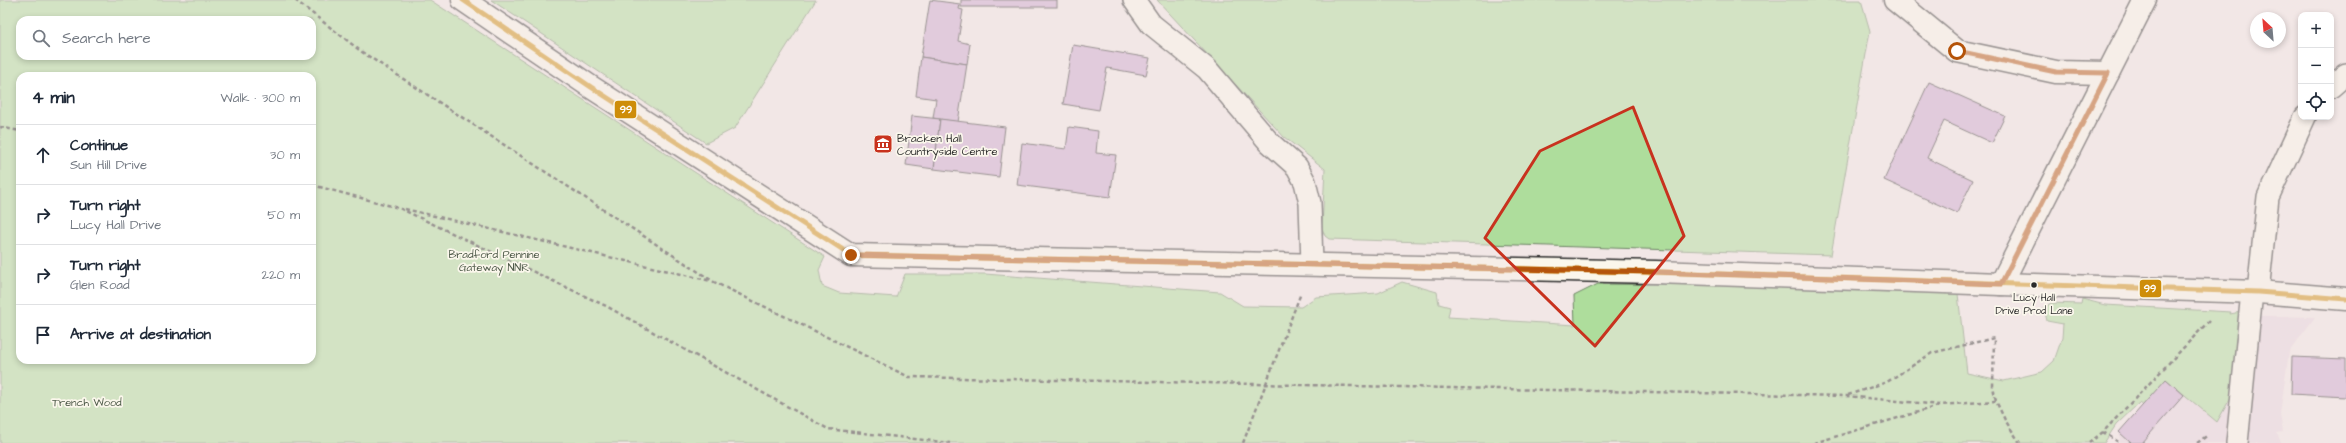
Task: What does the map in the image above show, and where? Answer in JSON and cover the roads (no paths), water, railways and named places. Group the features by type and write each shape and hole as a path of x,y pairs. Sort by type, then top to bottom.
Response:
{"street":[{"path":"463,0 591,87 851,255 1656,272 2249,292 2346,299"},
{"path":"1895,0 1957,51 2056,72 2108,73"},
{"path":"2001,284 2146,0"}],"lane":[{"path":"1134,0 1151,24 1207,69 1269,142 1297,167 1305,182 1310,203 1312,264"},
{"path":"2334,84 2346,74"},
{"path":"2237,443 2249,292 2268,197 2304,120"}],"place":[{"name":"Bracken Hall Countryside Centre","path":"883,144"},
{"name":"Lucy Hall Drive Prod Lane","path":"2034,285"}],"park label":[{"name":"Bradford Pennine Gateway NNR","path":"494,260"},
{"name":"Trench Wood","path":"87,402"}]}
